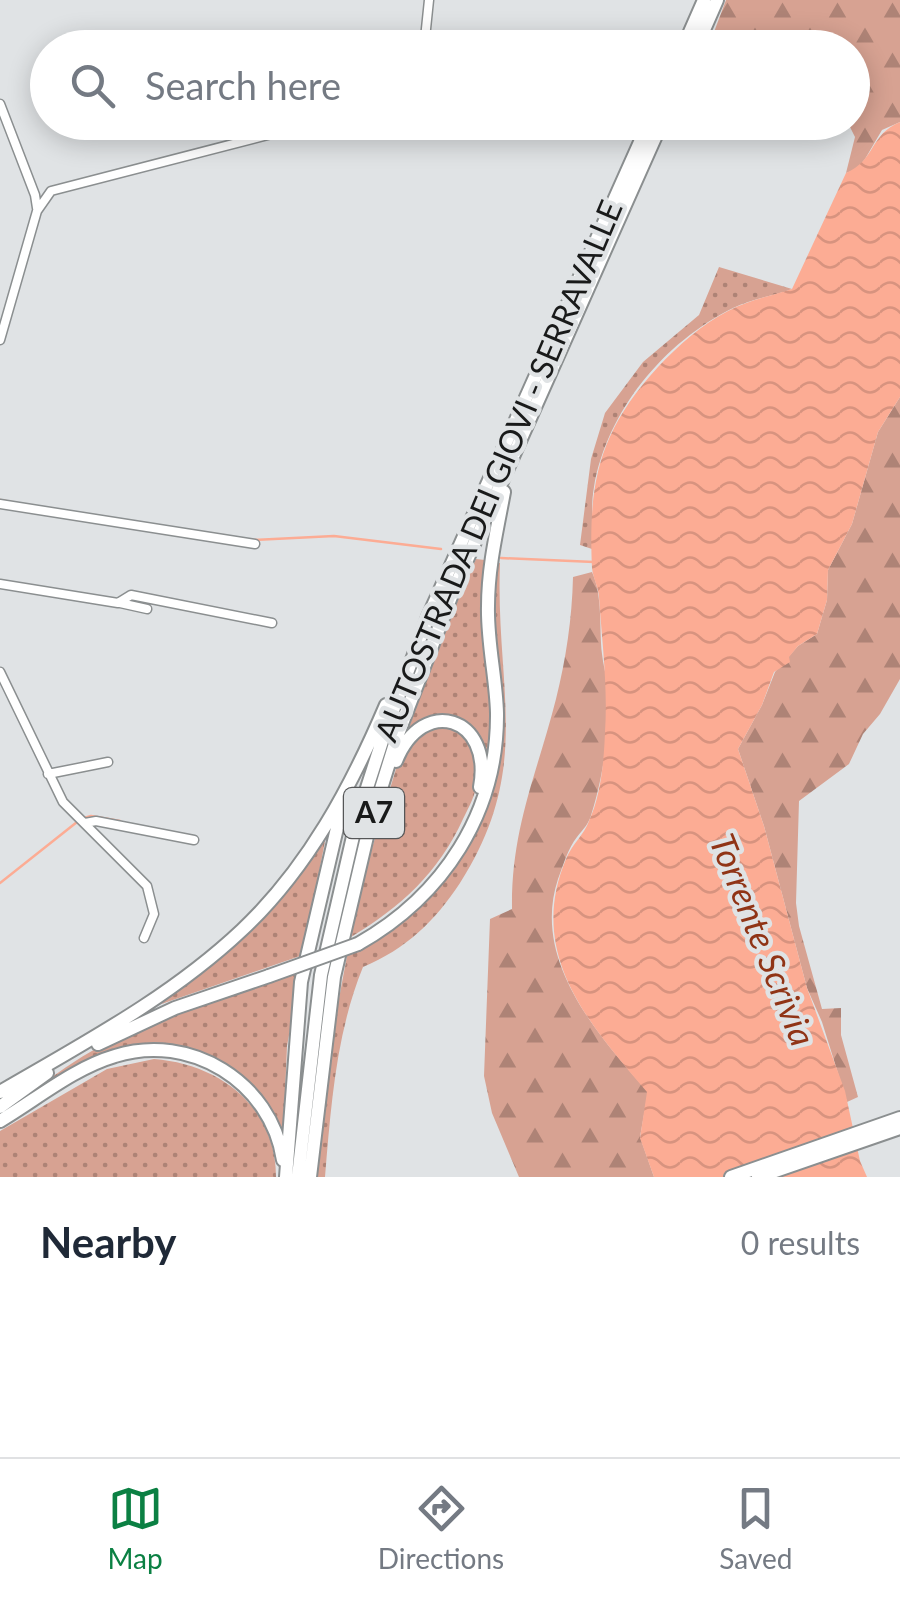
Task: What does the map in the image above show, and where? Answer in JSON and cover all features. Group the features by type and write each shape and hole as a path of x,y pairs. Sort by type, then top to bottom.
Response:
{"highway":[{"path":"691,30 704,0"},
{"path":"704,30 717,0"},
{"name":"AUTOSTRADA DEI GIOVI - SERRAVALLE","path":"298,1177 313,1023 338,894 376,759 428,617 641,140"},
{"name":"AUTOSTRADA DEI GIOVI - SERRAVALLE","path":"310,1177 332,994 370,824 398,734 432,642 654,140"},
{"path":"0,1096 160,1014 356,941 396,920 431,889 456,857 480,812 496,743 497,700 488,634 489,580 508,468"},
{"path":"0,1096 187,976 244,928 325,828 428,617"},
{"path":"356,941 408,902 452,852 471,816 481,780 481,752 473,736 462,726 447,721 420,727 399,754 370,824"},
{"path":"285,1177 301,982 334,833 351,781"},
{"path":"100,1034 188,996 269,973"},
{"path":"0,1120 115,1056 141,1050 179,1052 222,1068 247,1087 264,1107 278,1140 285,1177"},
{"path":"0,1106 56,1066"},
{"path":"731,1177 895,1124"},
{"path":"758,1177 895,1124"}],"street":[{"path":"426,30 429,0"},
{"path":"0,104 35,194 37,211"},
{"path":"0,340 37,211 47,193 248,140"},
{"path":"0,504 255,544"},
{"path":"0,584 147,609"},
{"path":"120,603 131,596 272,623"},
{"path":"0,672 63,802 147,886 154,910 144,938"},
{"path":"48,774 108,762"},
{"path":"86,824 96,821 194,840"}],"green space":[{"path":"726,0 900,0 900,122 882,130 857,169 846,173 854,140 870,140 870,30 715,30"},
{"path":"719,267 792,289 740,305 708,322 642,382 601,459 593,495 592,549 580,545 591,459 605,413 643,362 699,315"},
{"path":"900,397 900,679 863,734 849,764 799,801 799,926 822,1009 841,1008 841,1035 858,1097 847,1102 807,988 764,826 738,749 775,672 798,646 817,634 827,600 828,570 852,524 878,432"},
{"path":"476,559 485,560 489,641 491,695 485,776 483,749 437,716 407,733 436,650"},
{"path":"495,563 500,563 506,726 497,802 483,841 440,910 406,943 363,967 341,1044 325,1177 317,1177 332,1036 347,956 425,900 493,773"},
{"path":"592,572 607,680 607,731 591,816 571,846 558,879 552,909 554,939 574,995 609,1046 648,1092 640,1137 654,1177 519,1177 492,1113 484,1076 490,919 512,909 520,827 563,669 573,577"},
{"path":"456,726 474,742 477,777 472,800 442,856 417,887 351,937 366,868 399,759 429,727"},
{"path":"327,831 303,955 147,1009 195,975"},
{"path":"301,971 287,1046 283,1143 222,1065 141,1047 24,1101 53,1076 119,1037 154,1021"},
{"path":"154,1059 200,1070 239,1093 266,1129 276,1177 0,1177 0,1131 107,1069"}],"water":[{"name":"Torrente Scrivia","path":"900,122 900,397 878,432 852,524 828,570 827,600 817,634 798,646 789,657 790,662 774,672 762,705 738,749 764,826 807,988 845,1091 867,1177 654,1177 640,1138 647,1092 585,1013 559,957 554,926 556,893 566,859 593,811 604,754 604,664 591,538 601,460 622,413 674,351 728,311 792,289 846,173 862,162 883,133"}],"waterway":[{"path":"0,500 28,505"},
{"path":"253,540 334,536 441,549"},
{"path":"501,558 594,562"},
{"path":"84,818 120,821"},
{"path":"0,883 77,822"}]}
